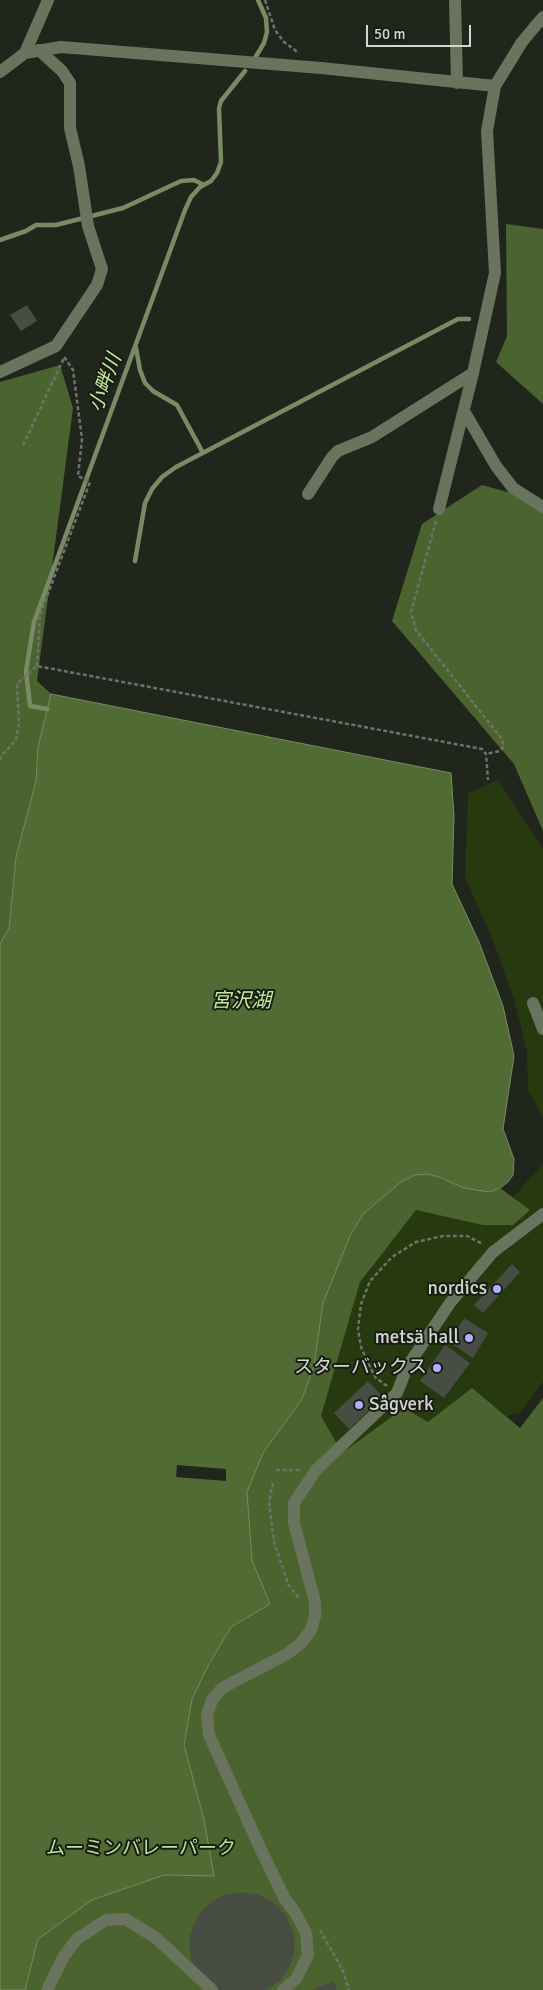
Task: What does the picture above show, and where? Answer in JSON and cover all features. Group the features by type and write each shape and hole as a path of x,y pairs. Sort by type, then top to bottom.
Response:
{"street":[{"path":"25,53 48,0"},
{"path":"455,0 457,82"},
{"path":"439,509 474,372 495,273 487,131 495,86 522,42 543,18"},
{"path":"3,64 25,53 61,47 321,68 495,86"},
{"path":"0,372 56,346 97,285 102,270 88,226 79,166 70,128 70,83 62,70 39,50"},
{"path":"308,494 338,451 372,437 474,372"},
{"path":"464,410 496,466 513,488 543,507"},
{"path":"533,1003 543,1029"},
{"path":"284,1990 296,1979 308,1955 306,1932 295,1912 284,1899 209,1735 207,1715 212,1700 222,1688 288,1654 301,1643 311,1630 316,1602 294,1523 294,1504 316,1470 397,1393 407,1367 445,1310 493,1252 543,1214"},
{"path":"47,1990 64,1956 77,1939 106,1920 125,1919 155,1937 212,1990"}],"path":[{"path":"265,0 275,30 284,42 321,68"},
{"path":"0,760 1,756 16,740 19,724 17,684 20,679 37,666 40,614 90,482 78,476 82,439 73,370 56,346"},
{"path":"23,445 64,357"},
{"path":"439,509 411,612 416,630 501,738 504,746 500,751 486,754"},
{"path":"37,666 482,749 486,754 488,780"},
{"path":"397,1393 376,1378 361,1347 358,1329 361,1304 370,1281 392,1257 416,1242 443,1236 468,1236 493,1252"},
{"path":"276,1470 316,1470"},
{"path":"272,1483 269,1502 274,1542 289,1586 315,1616"},
{"path":"319,1929 343,1971 348,1990"}],"shaded area":[{"path":"506,224 543,229 543,404 496,362 507,336"},
{"path":"60,365 73,408 37,681 51,694 38,747 36,781 16,857 9,928 0,944 0,382"},
{"path":"482,485 543,502 543,831 514,764 392,621 422,524"},
{"path":"498,780 543,849 543,1118 528,1090 527,1052 515,1002 492,938 465,877 468,793"},
{"path":"543,1164 543,1382 520,1413 444,1430 326,1479 290,1455 350,1284 407,1194 495,1217"},
{"path":"428,1174 464,1188 489,1192 500,1188 530,1210 513,1225 483,1225 416,1210 360,1282 321,1416 342,1453 404,1408 428,1422 472,1388 520,1428 543,1398 543,1990 25,1990 38,1939 92,1900 164,1875 213,1876 204,1820 184,1745 192,1699 209,1664 231,1627 270,1604 252,1560 247,1492 263,1453 302,1399 314,1366 323,1303 350,1236 363,1214 401,1182 415,1175"}],"water":[{"name":"宮沢湖","path":"51,694 451,773 454,816 452,884 479,942 503,1006 514,1056 503,1129 514,1159 513,1175 508,1182 500,1188 489,1192 464,1188 428,1174 415,1175 401,1182 363,1214 350,1236 323,1303 314,1366 302,1399 263,1453 247,1492 252,1560 270,1604 231,1627 209,1664 192,1699 184,1745 204,1820 214,1876 164,1875 92,1900 38,1939 25,1990 0,1990 0,944 9,928 16,857 36,781 38,747"}],"pier":[{"path":"177,1465 226,1469 226,1481 176,1477"}],"building":[{"path":"27,305 37,321 21,331 10,315"},
{"name":"nordics","path":"512,1264 520,1272 483,1313 474,1305"},
{"name":"metsä hall","path":"464,1318 488,1333 473,1358 449,1342"},
{"path":"445,1345 470,1363 444,1398 420,1381"},
{"name":"Sågverk","path":"368,1381 383,1397 349,1429 334,1413"},
{"path":"239,1892 257,1894 273,1902 286,1915 293,1932 295,1948 290,1965 280,1981 266,1990 217,1990 200,1976 191,1960 189,1941 198,1915 211,1902 221,1896"},
{"path":"333,1981 337,1990 312,1990"}],"waterway":[{"name":"小畔川","path":"255,58 264,43 267,32 266,18 258,0"},
{"name":"小畔川","path":"47,709 30,706 26,671 34,622 185,210 191,197 200,187 211,181 217,173 221,162 219,108 221,101 245,71"},
{"path":"0,240 26,231 36,225 56,225 123,208 181,181 194,180 204,185"},
{"path":"135,561 145,503 152,489 162,477 176,467 458,319 469,319"},
{"path":"136,348 140,370 145,383 153,391 177,405 203,453"}],"place":[{"name":"nordics","path":"497,1289"},
{"name":"metsä hall","path":"469,1338"},
{"name":"スターバックス","path":"437,1368"},
{"name":"Sågverk","path":"359,1405"}],"park label":[{"name":"ムーミンバレーパーク","path":"141,1849"}]}
